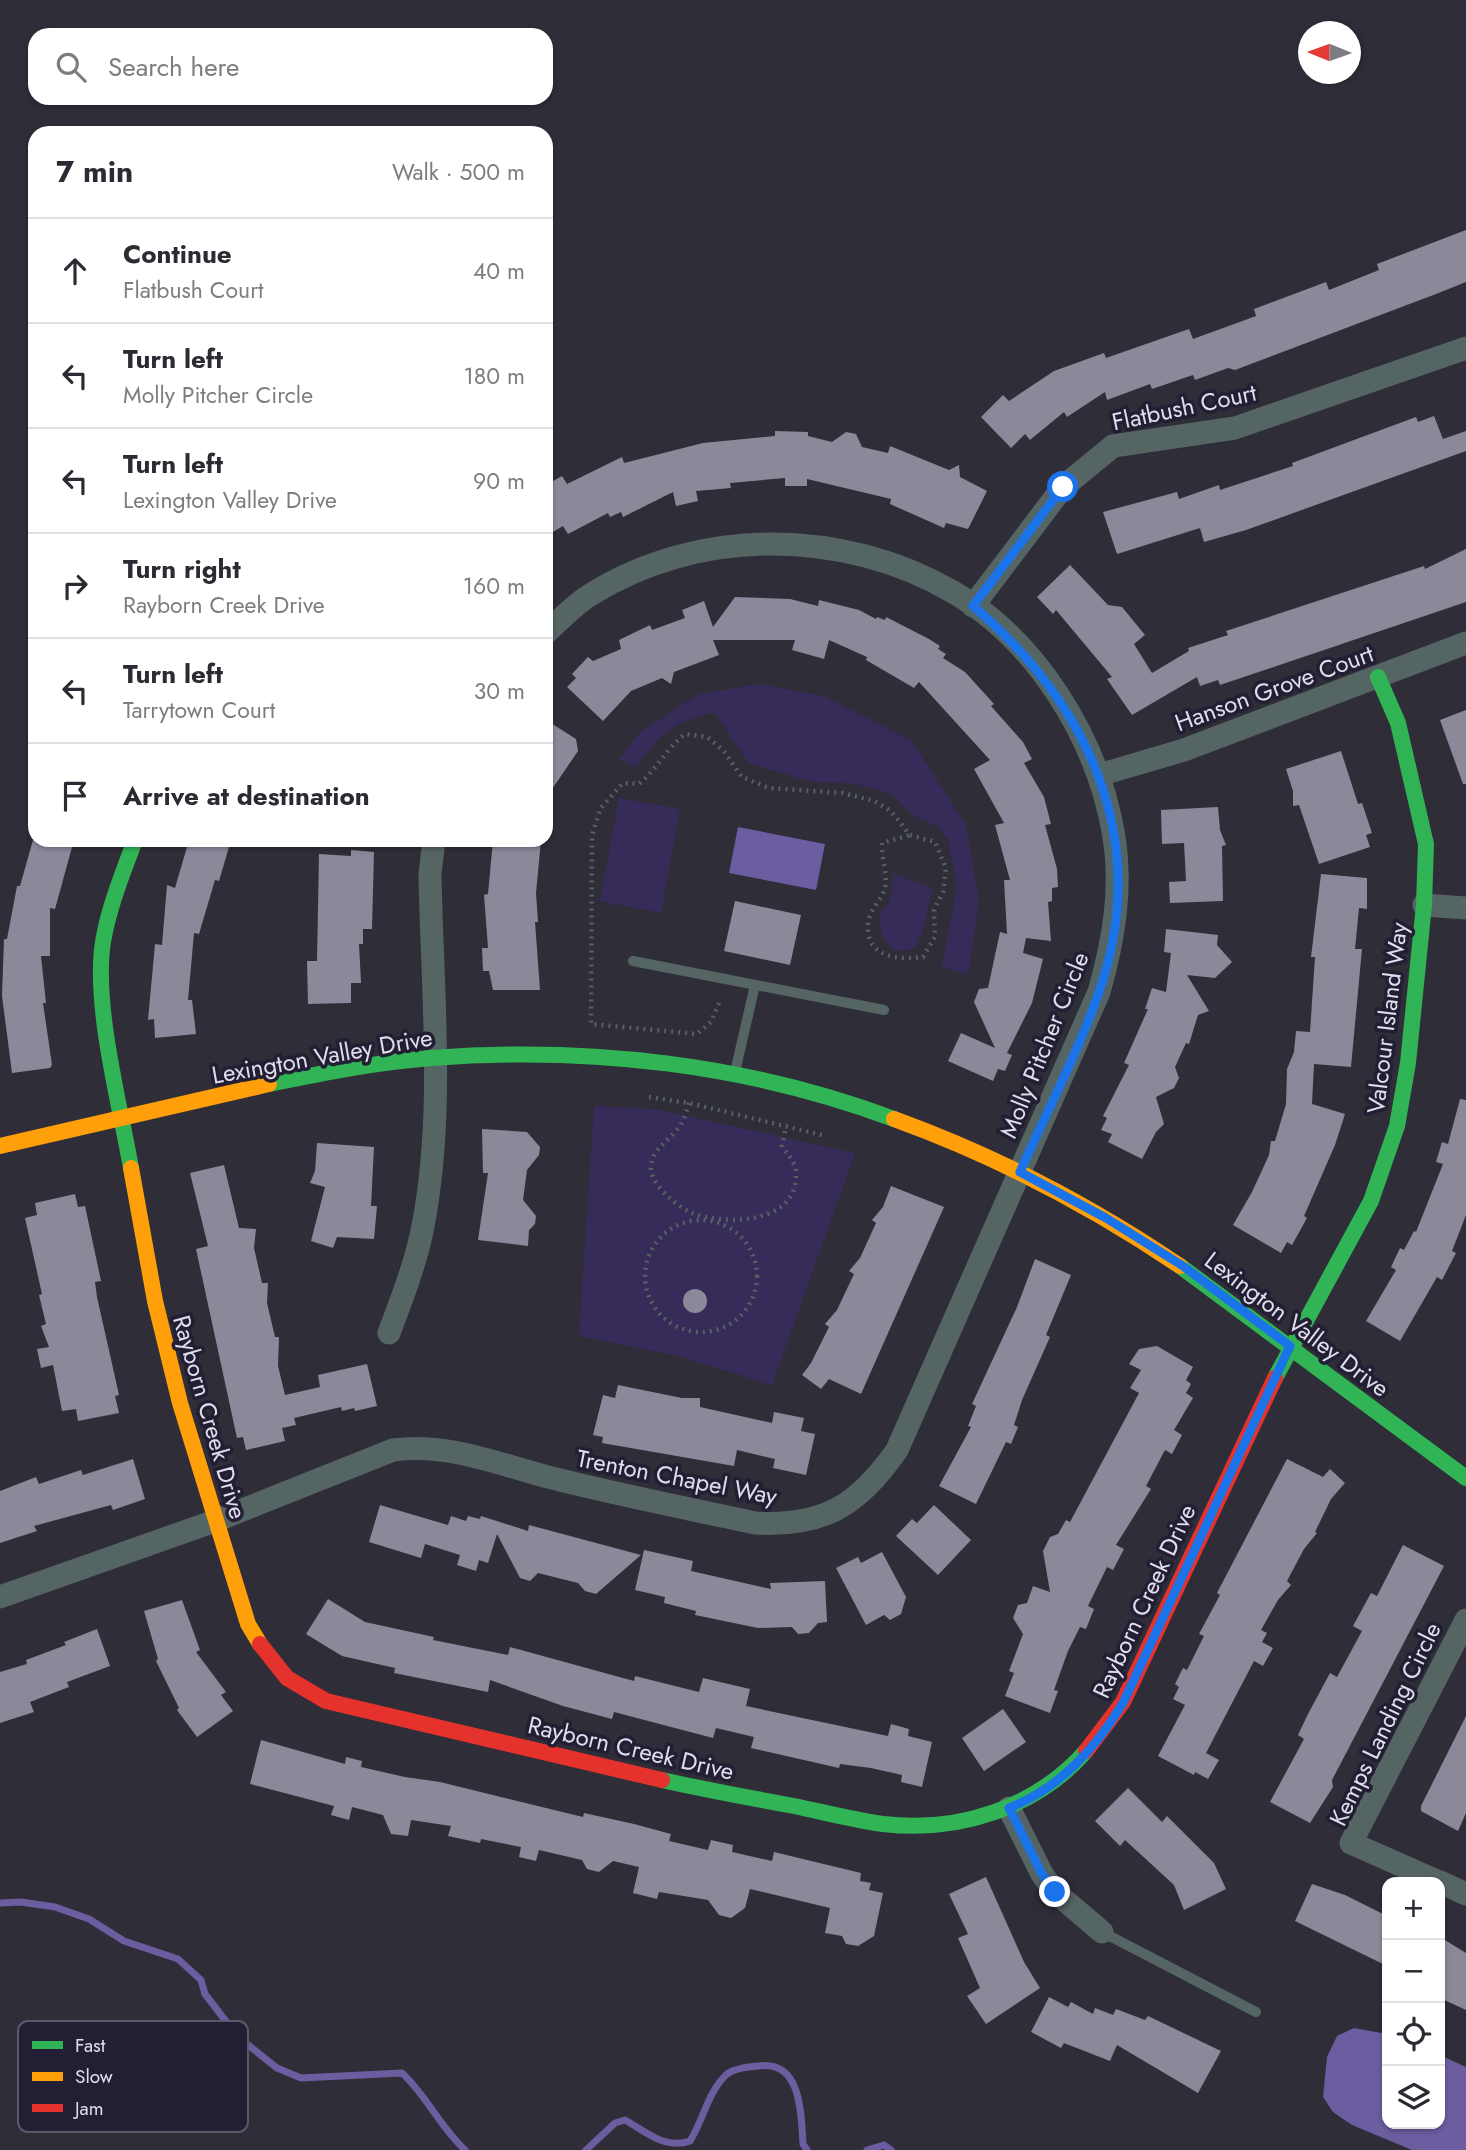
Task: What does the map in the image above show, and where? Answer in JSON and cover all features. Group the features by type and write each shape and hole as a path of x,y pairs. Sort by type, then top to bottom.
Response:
{"street":[{"name":"Flatbush Court","path":"973,606 1063,487 1113,446 1235,428 1466,348"},
{"name":"Molly Pitcher Circle","path":"553,627 587,597 644,568 696,552 742,544 790,544 873,559 918,575 973,606 1010,637 1062,701 1099,775 1113,832 1117,875 1110,951 1099,992 1020,1172"},
{"name":"Hanson Grove Court","path":"1099,775 1184,750 1466,643"},
{"name":"Valcour Island Way","path":"1290,1346 1371,1201 1397,1126 1408,1063 1424,905 1426,844 1398,723 1378,677"},
{"name":"Rayborn Creek Drive","path":"132,847 110,910 103,944 101,979 122,1117 155,1301 180,1403 215,1521 253,1634 268,1658 287,1678 326,1701 665,1781 884,1824 920,1827 956,1824 1009,1808 1054,1784 1081,1760 1111,1723 1290,1346"},
{"path":"389,1333 423,1228 430,1178 433,1058 430,874 433,847"},
{"path":"1424,905 1466,908"},
{"name":"Lexington Valley Drive","path":"0,1146 122,1117 357,1068 433,1058 511,1054 588,1055 734,1075 816,1094 896,1118 943,1136 1020,1172 1106,1218 1183,1266 1466,1478"},
{"name":"Trenton Chapel Way","path":"0,1597 215,1521 393,1450 419,1447 446,1448 558,1480 755,1523 783,1525 834,1512 866,1489 897,1450 1020,1172"},
{"name":"Kemps Landing Circle","path":"1429,1877 1351,1843 1466,1620"},
{"path":"1009,1808 1042,1874 1055,1892 1102,1932"},
{"name":"Kemps Landing Circle","path":"1445,1884 1466,1894"}],"lane":[{"path":"633,961 884,1010"},
{"path":"734,1075 755,985"},
{"path":"1102,1932 1256,2012"}],"path":[{"path":"719,1003 711,1022 697,1034 591,1024 592,836 600,809 623,783 639,784 652,773 666,749 685,734 707,737 724,751 742,777 769,788 842,793 874,801 891,811 910,835 934,842 946,868 943,892 934,910 935,937 923,957 885,957 871,943 868,922 885,887 882,844 910,835"},
{"path":"649,1097 689,1103 822,1135"},
{"path":"689,1103 675,1132 656,1151 651,1167 654,1181 692,1213 734,1220 771,1214 783,1208 793,1196 796,1177 795,1164 782,1146 786,1126"},
{"path":"702,1218 731,1226 752,1248 758,1277 751,1306 729,1326 700,1334 671,1326 651,1304 643,1275 652,1246 673,1225 702,1218"}],"shaded area":[{"path":"758,684 824,696 912,741 966,825 979,902 968,975 942,966 957,886 948,840 936,825 913,816 892,794 856,784 808,781 748,763 715,712 688,720 669,730 636,767 619,759 640,732 697,695"},
{"path":"619,798 680,809 661,913 600,901"},
{"path":"738,827 825,844 816,890 729,873"},
{"path":"893,873 934,889 923,928 913,949 896,951 887,943 881,930 880,913 889,900"},
{"path":"594,1106 660,1110 855,1153 772,1385 678,1356 579,1336"},
{"path":"1354,2028 1382,2033 1382,2129 1445,2129 1445,2057 1466,2067 1466,2150 1412,2150 1352,2125 1333,2112 1323,2097 1327,2057 1337,2036"}],"building":[{"path":"1466,230 1466,282 1436,294 1235,370 1228,368 1195,380 1193,375 1152,389 1150,384 1107,400 1105,392 1067,417 1064,412 1030,440 1025,434 1011,448 981,417 1003,395 1009,401 1054,371 1104,353 1106,358 1189,329 1193,339 1256,316 1254,309 1326,282 1329,290 1379,270 1377,264"},
{"path":"1434,416 1443,439 1466,431 1466,451 1246,530 1204,542 1200,528 1117,554 1103,512 1177,492 1179,499 1219,485 1220,490 1293,466 1292,463 1416,417 1418,422"},
{"path":"775,431 808,432 808,436 832,442 846,432 856,434 862,447 888,453 890,446 949,470 959,465 960,477 987,491 968,529 946,523 944,528 890,504 891,499 807,479 807,486 785,486 785,478 730,483 731,488 696,491 698,501 676,506 673,492 623,517 621,512 610,517 608,513 568,534 563,526 553,532 553,481 562,476 567,484 622,457 624,463 703,443 775,436"},
{"path":"1466,549 1466,602 1220,685 1218,680 1200,686 1197,677 1132,715 1107,679 1112,677 1056,610 1053,614 1037,597 1070,565 1108,605 1122,607 1145,635 1134,644 1152,673 1189,651 1188,648 1228,635 1226,631 1424,566 1425,569"},
{"path":"735,597 790,599 818,606 819,600 859,610 876,619 885,620 886,617 940,646 938,649 946,654 943,658 965,672 1023,742 1032,759 1024,763 1044,797 1051,824 1045,825 1057,869 1058,887 1052,888 1052,901 1048,902 1051,941 1026,938 1023,953 1043,959 1032,1003 1007,1053 1012,1055 1005,1071 998,1069 993,1081 948,1061 961,1033 995,1048 974,1002 979,989 988,988 1000,932 1007,934 1004,880 1010,880 995,825 1004,823 974,769 990,760 919,682 914,688 866,660 867,657 829,640 824,659 792,650 795,640 713,640 719,655 674,672 671,684 662,678 631,691 603,721 567,687 576,678 572,674 588,657 593,661 621,649 619,640 650,625 652,630 685,618 682,610 704,601 713,627"},
{"path":"1466,710 1466,784 1463,784 1440,720"},
{"path":"553,724 576,739 578,751 553,788"},
{"path":"1341,751 1358,804 1362,803 1372,833 1366,835 1370,847 1319,864 1299,805 1293,806 1293,791 1286,769"},
{"path":"1218,807 1220,830 1226,845 1222,846 1223,901 1170,903 1169,882 1186,881 1184,843 1162,844 1161,810"},
{"path":"31,847 72,847 55,909 50,908 50,956 41,956 46,1003 43,1003 52,1065 50,1068 12,1073 2,996 4,939 7,939 17,886 20,886"},
{"path":"187,847 229,847 219,881 215,880 199,934 194,933 188,1000 192,1000 196,1034 155,1038 154,1019 148,1020 155,944 162,945 167,885 175,888"},
{"path":"492,847 540,847 536,893 538,922 535,922 540,990 493,990 489,971 483,971 482,948 488,948 484,895 488,894"},
{"path":"351,850 374,852 372,929 363,929 363,944 359,944 361,983 351,983 351,1003 308,1004 307,961 317,961 319,854 351,856"},
{"path":"1321,874 1367,878 1367,909 1359,908 1355,949 1362,949 1351,1067 1314,1064 1312,1104 1345,1114 1335,1145 1304,1216 1307,1218 1292,1245 1287,1242 1281,1253 1233,1225 1269,1155 1271,1141 1275,1141 1286,1104 1287,1069 1294,1052 1296,1031 1310,1032 1315,957 1311,957"},
{"path":"735,901 801,915 790,965 724,951"},
{"path":"1166,929 1218,935 1217,945 1232,962 1215,978 1187,975 1209,1011 1198,1015 1189,1044 1186,1043 1175,1067 1179,1078 1174,1088 1156,1097 1164,1124 1156,1132 1142,1159 1108,1142 1112,1134 1101,1130 1107,1118 1103,1116 1129,1065 1124,1063 1148,1009 1145,1009 1152,988 1166,992 1171,953 1164,952"},
{"path":"1460,1099 1466,1100 1466,1215 1452,1251 1456,1253 1442,1280 1437,1277 1400,1341 1366,1321 1396,1270 1391,1267 1400,1248 1404,1250 1414,1231 1416,1232 1443,1164 1436,1162 1442,1142 1448,1144"},
{"path":"482,1129 527,1132 540,1147 539,1155 527,1170 523,1200 536,1216 535,1224 529,1230 528,1246 478,1240 488,1173 483,1173"},
{"path":"317,1143 374,1147 371,1206 377,1206 374,1239 337,1237 333,1248 311,1241 325,1187 310,1183 315,1171"},
{"path":"224,1165 239,1228 256,1229 254,1248 262,1283 268,1283 267,1303 275,1337 279,1337 278,1366 285,1395 320,1387 318,1375 367,1364 377,1406 355,1411 354,1408 342,1411 341,1407 294,1418 296,1425 282,1428 285,1441 246,1450 243,1437 237,1438 196,1249 208,1246 190,1173"},
{"path":"891,1186 944,1207 861,1394 829,1379 821,1389 802,1375 829,1327 825,1324 837,1310 854,1274 849,1271 860,1258 876,1223 872,1220 883,1207"},
{"path":"75,1194 78,1207 85,1206 101,1281 95,1282 97,1297 119,1395 115,1396 119,1413 78,1421 76,1409 62,1411 53,1365 41,1368 37,1349 49,1347 41,1326 46,1324 39,1295 42,1294 25,1218 37,1215 35,1203"},
{"path":"1035,1259 1071,1275 1046,1335 1050,1337 1022,1400 1014,1425 1018,1427 1011,1444 1006,1442 976,1504 939,1486 971,1427 968,1426 976,1406 972,1404 1017,1307"},
{"path":"695,1289 704,1292 707,1301 704,1310 695,1313 686,1310 683,1301 686,1292"},
{"path":"1157,1346 1193,1367 1186,1380 1191,1384 1186,1393 1193,1398 1174,1430 1182,1435 1172,1454 1165,1450 1146,1486 1151,1489 1116,1545 1124,1549 1113,1570 1107,1567 1088,1606 1094,1609 1086,1629 1080,1627 1068,1651 1054,1690 1058,1691 1050,1713 1005,1696 1014,1673 1009,1671 1023,1634 1013,1618 1018,1605 1027,1603 1033,1586 1050,1592 1043,1551 1050,1537 1058,1534 1066,1520 1070,1522 1139,1393 1130,1388 1141,1370 1129,1364 1139,1349"},
{"path":"618,1385 682,1398 700,1398 700,1407 772,1423 774,1412 804,1418 801,1431 815,1434 806,1475 773,1468 775,1459 737,1450 734,1466 602,1443 603,1437 593,1435 603,1395 615,1398"},
{"path":"133,1459 145,1499 113,1510 111,1505 34,1526 37,1531 0,1543 0,1491 36,1477 39,1484 81,1470 83,1475"},
{"path":"1287,1459 1323,1477 1330,1469 1345,1483 1331,1499 1315,1532 1317,1533 1304,1549 1287,1581 1291,1585 1278,1600 1261,1630 1267,1633 1262,1642 1273,1648 1263,1666 1254,1661 1206,1753 1219,1760 1208,1779 1195,1772 1194,1775 1158,1756 1185,1705 1173,1699 1179,1687 1175,1684 1183,1668 1187,1670 1204,1636 1199,1634 1220,1595 1217,1593"},
{"path":"380,1505 448,1525 451,1516 466,1521 468,1516 480,1519 481,1516 528,1531 529,1525 641,1555 596,1594 585,1591 578,1583 538,1573 530,1581 520,1578 497,1534 488,1563 479,1560 476,1571 457,1565 460,1555 425,1544 421,1558 369,1542"},
{"path":"934,1505 971,1540 938,1575 896,1536 912,1519 917,1523"},
{"path":"1403,1545 1444,1566 1332,1780 1333,1787 1310,1823 1270,1802 1304,1739 1298,1735 1330,1673 1337,1677 1362,1631 1353,1626 1371,1593 1377,1596"},
{"path":"644,1550 693,1561 691,1571 771,1589 770,1583 825,1581 827,1622 818,1623 809,1633 798,1634 792,1627 758,1628 695,1615 696,1611 664,1603 665,1597 635,1590"},
{"path":"882,1552 906,1597 901,1614 890,1620 884,1615 866,1625 836,1568 858,1557 861,1563"},
{"path":"328,1599 365,1622 434,1637 433,1640 508,1655 510,1647 634,1681 635,1676 699,1692 703,1678 750,1689 746,1706 888,1736 891,1724 909,1729 908,1736 932,1742 922,1787 901,1782 902,1775 840,1764 839,1768 751,1748 754,1737 716,1728 713,1738 614,1712 612,1719 563,1706 490,1680 488,1692 394,1673 395,1668 342,1656 306,1634"},
{"path":"182,1600 200,1650 196,1652 226,1692 221,1695 233,1711 197,1737 177,1710 179,1708 156,1661 158,1659 144,1611"},
{"path":"97,1629 110,1666 67,1682 69,1687 30,1702 34,1712 0,1723 0,1672 27,1664 26,1660 66,1645 64,1642"},
{"path":"1003,1709 1026,1742 984,1771 962,1738"},
{"path":"1466,1716 1466,1813 1458,1831 1421,1811 1421,1806"},
{"path":"261,1740 345,1764 346,1757 362,1761 361,1767 440,1782 583,1817 584,1813 634,1824 671,1834 669,1841 708,1850 711,1840 733,1845 732,1852 772,1861 774,1852 861,1873 860,1881 871,1883 869,1890 883,1893 874,1936 858,1946 846,1944 842,1936 825,1933 830,1908 750,1889 745,1908 731,1918 719,1915 708,1900 659,1892 657,1899 633,1893 639,1867 613,1861 599,1872 587,1869 582,1860 539,1850 536,1861 519,1857 521,1847 481,1839 480,1843 448,1836 451,1826 411,1820 408,1836 391,1834 383,1815 352,1807 349,1820 331,1815 334,1806 250,1784"},
{"path":"1128,1788 1162,1822 1167,1816 1214,1863 1226,1889 1184,1910 1174,1885 1125,1840 1120,1846 1095,1821"},
{"path":"986,1877 1024,1962 1040,1988 986,2024 967,1996 980,1988 958,1938 968,1934 949,1894"},
{"path":"1312,1884 1345,1895 1382,1914 1382,1964 1295,1921"},
{"path":"1445,1940 1466,1953 1466,2010 1445,2000"},
{"path":"1049,1997 1068,2007 1071,2002 1093,2014 1095,2008 1113,2015 1116,2009 1145,2020 1148,2016 1221,2051 1198,2093 1117,2045 1110,2061 1064,2043 1061,2048 1031,2032"}],"waterway":[{"path":"0,1903 21,1902 55,1907 89,1919 124,1941 178,1959 201,1980 205,1994 226,2021"},
{"path":"248,2045 277,2068 301,2078 402,2073 465,2150"},
{"path":"586,2150 615,2123 625,2120 664,2141 690,2141 720,2081 734,2070 759,2066 773,2066 791,2080 800,2105 803,2144 807,2150"},
{"path":"867,2150 884,2145 891,2150"}],"traffic: fast":[{"path":"1275,1378 1371,1201 1397,1126 1408,1063 1424,905 1426,844 1398,723 1378,677"},
{"path":"131,1168 109,1055 101,967 109,916 132,847"},
{"path":"269,1084 370,1065 432,1058 491,1055 608,1058 724,1072 838,1100 894,1119"},
{"path":"1180,1266 1466,1478"},
{"path":"662,1780 872,1822 911,1826 967,1820 1020,1802 1044,1788 1086,1751"}],"traffic: slow":[{"path":"0,1146 269,1084"},
{"path":"894,1119 969,1149 1042,1184 1112,1222 1180,1266"},
{"path":"131,1168 155,1301 180,1403 248,1624 260,1644"}],"traffic: jam":[{"path":"1086,1751 1123,1702 1275,1378"},
{"path":"260,1644 287,1678 326,1701 662,1780"}],"route":[{"path":"1055,1892 1042,1874 1009,1808 1054,1784 1081,1760 1104,1733 1123,1703 1290,1346 1183,1266 1106,1218 1020,1172 1099,992 1110,951 1116,909 1117,875 1113,832 1104,791 1080,732 1062,701 1034,664 1010,637 973,606 1063,487"}]}
